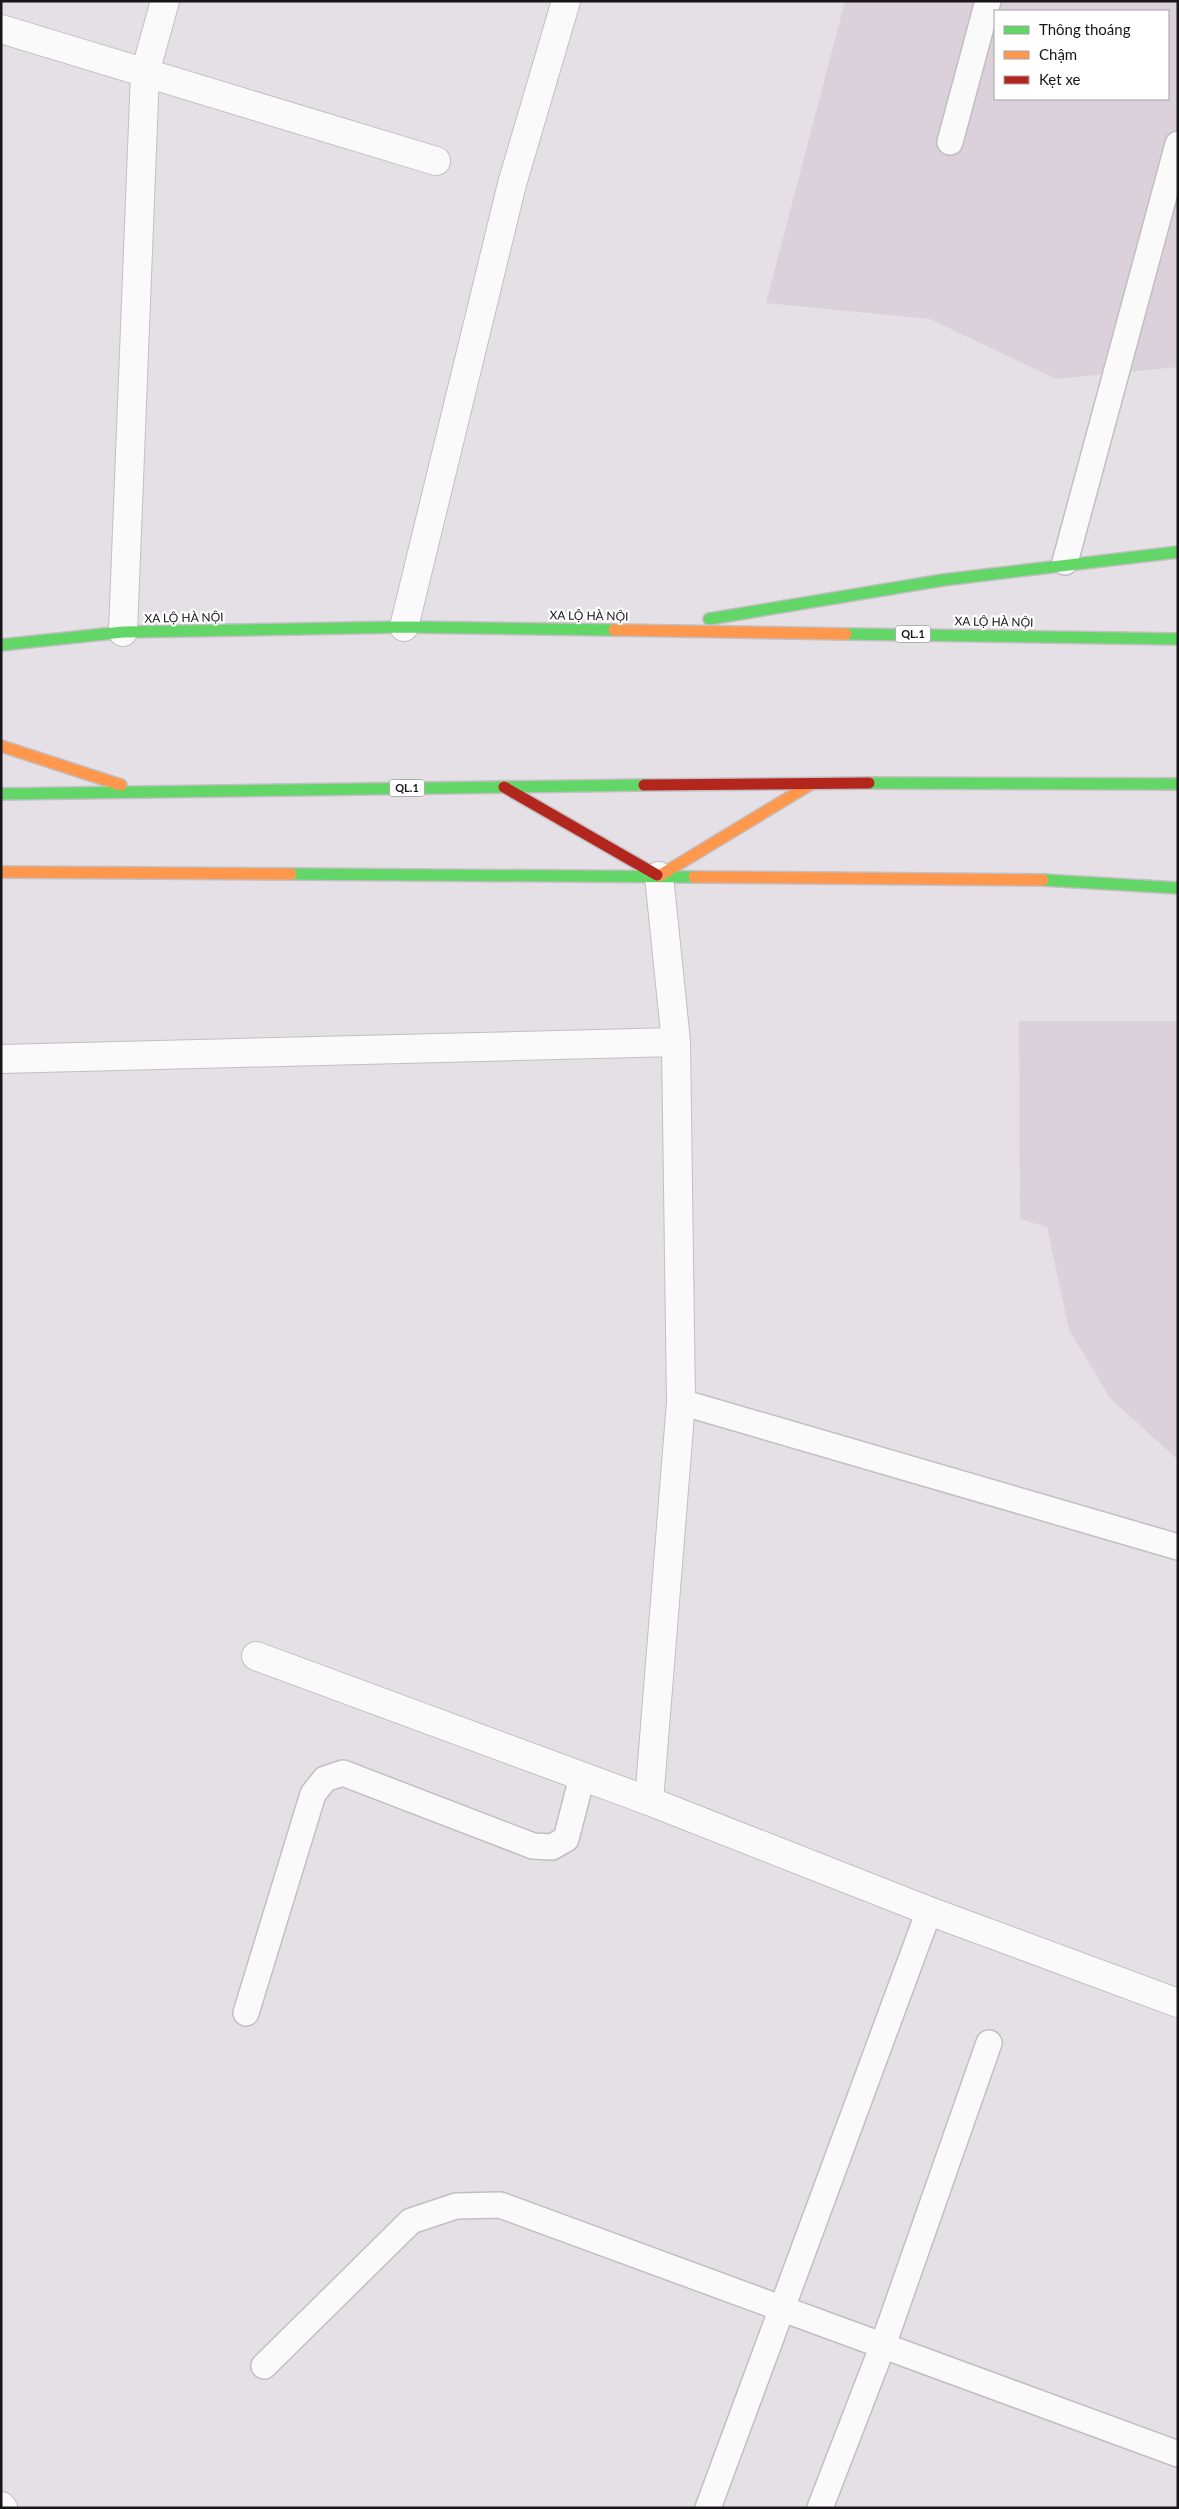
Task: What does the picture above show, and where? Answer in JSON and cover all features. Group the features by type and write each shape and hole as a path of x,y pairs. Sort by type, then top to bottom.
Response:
{"highway":[{"path":"649,630 882,588 1065,562 1178,552"},
{"name":"XA LỘ HÀ NỘI","path":"1,645 123,632 404,628 1178,638"},
{"name":"QL.1","path":"1,746 142,792"},
{"path":"659,876 813,783"},
{"name":"QL.1","path":"1,794 813,783 1178,784"},
{"path":"504,787 659,876"},
{"path":"1,872 1039,880 1178,888"}],"street":[{"path":"123,632 145,73 165,1"},
{"path":"404,628 512,184 566,1"},
{"path":"1,29 436,161"},
{"path":"649,1801 681,1402 677,1248 676,1042 659,876"},
{"path":"1,1059 676,1042"},
{"path":"256,1656 649,1801 929,1911 1178,2003"}],"lane":[{"path":"950,142 988,1"},
{"path":"1065,562 1178,144"},
{"path":"681,1402 1178,1547"},
{"path":"246,2013 313,1794 325,1779 344,1773 533,1846 552,1846 566,1839 582,1777"},
{"path":"708,2508 929,1911"},
{"path":"820,2508 884,2346 989,2043"},
{"path":"264,2366 411,2222 456,2206 500,2205 1178,2454"}],"shaded area":[{"path":"845,1 1178,1 1178,367 1056,379 930,319 766,303"},
{"path":"1019,1021 1178,1021 1178,1460 1110,1398 1069,1330 1047,1227 1020,1219"}],"traffic: fast":[{"path":"709,619 943,580 1178,552"},
{"path":"1,645 123,632 404,627 614,630"},
{"path":"846,634 1178,639"},
{"path":"869,783 1178,784"},
{"path":"1,794 644,785"},
{"path":"291,874 694,877"},
{"path":"1043,880 1178,888"}],"traffic: slow":[{"path":"614,630 846,634"},
{"path":"1,746 121,785"},
{"path":"659,876 811,784"},
{"path":"1,872 291,874"},
{"path":"694,877 1043,880"}],"traffic: jam":[{"path":"644,785 869,783"},
{"path":"504,787 657,875"}]}
